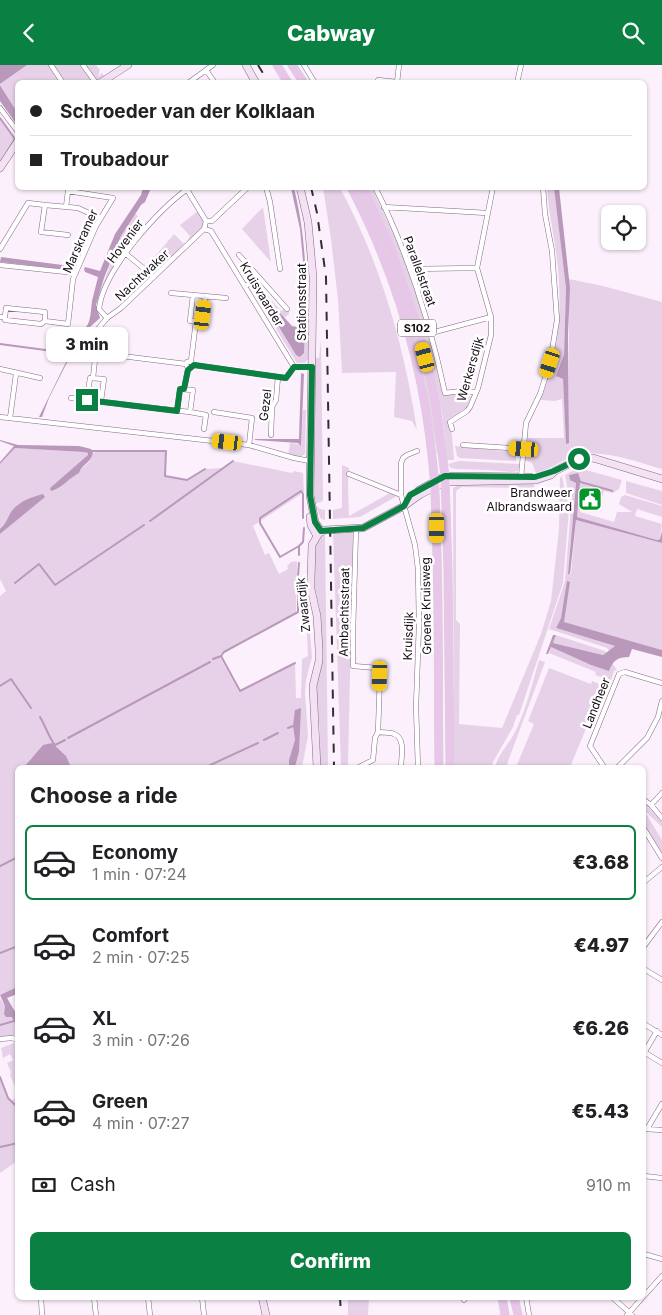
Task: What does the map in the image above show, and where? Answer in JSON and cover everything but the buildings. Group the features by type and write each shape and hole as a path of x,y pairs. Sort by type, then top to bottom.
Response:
{"main road":[{"path":"277,65 286,80"},
{"path":"292,65 302,80"},
{"name":"Groene Kruisweg","path":"352,190 392,281 414,353 426,410 435,484 438,589 439,765"},
{"name":"Groene Kruisweg","path":"363,190 389,245 414,319 430,375 436,405 445,479 450,765"},
{"path":"503,1300 506,1315"},
{"path":"515,1300 518,1315"}],"street":[{"path":"51,65 61,80"},
{"path":"83,65 94,80"},
{"path":"105,80 128,65"},
{"path":"192,80 213,65"},
{"path":"246,65 254,80"},
{"path":"304,65 313,80"},
{"path":"396,80 399,65"},
{"path":"518,80 522,65"},
{"path":"206,70 213,80"},
{"path":"0,107 15,127"},
{"path":"0,168 15,146"},
{"path":"66,207 68,190"},
{"name":"Marskramer","path":"45,321 68,324 72,285 76,273 100,218 113,198 73,190"},
{"name":"Hovenier","path":"108,318 99,309 102,297 125,253 144,229 186,190"},
{"path":"189,190 209,221"},
{"path":"204,229 209,221 245,190"},
{"path":"267,190 280,269"},
{"name":"Stationsstraat","path":"301,190 311,249 313,277 311,507 319,534"},
{"name":"Parallelstraat","path":"376,190 411,269 431,333 445,393 475,392"},
{"name":"Werkersdijk","path":"452,429 450,421 467,411 478,388 491,335 491,317 477,268 492,190"},
{"path":"521,479 526,423 540,394 550,363 556,320 552,251 545,214 544,190"},
{"path":"0,249 28,203 78,208 100,218"},
{"path":"45,205 41,232 68,235"},
{"path":"384,207 487,213"},
{"name":"Kruisvaarder","path":"204,229 211,231 246,285 294,367"},
{"name":"Nachtwaker","path":"98,353 93,335 108,318 121,308 204,229"},
{"path":"125,253 154,277"},
{"name":"Kruisvaarder","path":"239,255 287,309"},
{"path":"0,265 76,273"},
{"path":"411,269 477,268"},
{"path":"246,285 258,277"},
{"path":"171,293 226,298"},
{"path":"193,295 190,321 202,322 205,297"},
{"path":"6,308 45,312 45,321 41,324 5,320 2,317 6,308"},
{"path":"431,333 491,317"},
{"path":"93,378 95,359 98,353 192,368 196,321"},
{"path":"193,363 286,378 294,367 312,367"},
{"path":"184,389 187,366"},
{"path":"0,369 40,378"},
{"path":"10,417 16,374"},
{"path":"87,400 90,377 104,379 101,401"},
{"name":"Gezel","path":"271,435 272,407 276,400 278,377"},
{"path":"177,411 180,389 184,389 192,390 190,412"},
{"path":"71,398 206,415 204,429"},
{"path":"214,412 252,418 249,445"},
{"path":"0,417 249,445 294,459 310,461"},
{"path":"463,445 524,449"},
{"path":"349,474 401,496 401,463 407,455 417,451"},
{"path":"319,534 363,528 404,506 445,479 542,479 579,459 593,458 662,479"},
{"name":"Kruisdijk","path":"401,496 415,545 418,569 419,625 416,707 418,765"},
{"name":"Ambachtsstraat","path":"356,529 352,660 353,666 377,668 379,671 378,732 375,738 373,760 363,765"},
{"name":"Zwaardijk","path":"317,765 313,686 319,661 319,649 317,616 311,579 312,545 319,534"},
{"name":"Landheer","path":"603,765 590,746 620,672 662,683"},
{"path":"620,765 647,738 658,717 662,701"},
{"path":"378,732 394,733 402,741 401,765"},
{"path":"651,805 662,793"},
{"path":"646,801 662,817"},
{"path":"646,832 662,857"},
{"path":"646,880 662,867"},
{"path":"646,943 662,922"},
{"path":"646,970 662,980"},
{"path":"646,1025 662,1035"},
{"path":"646,1050 657,1031"},
{"path":"0,1039 15,1039"},
{"path":"646,1054 662,1063"},
{"path":"646,1128 662,1104"},
{"path":"646,1129 662,1130"},
{"path":"646,1176 662,1178"},
{"path":"646,1255 662,1259"},
{"path":"646,1294 662,1276"},
{"path":"41,1300 42,1315"},
{"path":"94,1300 96,1315"},
{"path":"148,1300 150,1315"},
{"path":"202,1300 204,1315"},
{"path":"263,1300 266,1315"},
{"path":"526,1300 529,1315"},
{"path":"615,1300 629,1314 641,1300"}],"shaded area":[{"path":"0,65 27,65 0,84"},
{"path":"27,65 49,65 60,80 15,80 15,109 0,84"},
{"path":"53,65 96,65 100,70 98,77 102,73 105,78 101,80 64,80"},
{"path":"0,85 15,109 15,122 0,101"},
{"path":"0,119 15,139 0,163"},
{"path":"142,190 150,190 145,202 141,205 121,236 104,278 96,305 100,318 81,335 49,398 42,417 39,417 69,356 68,352 72,351 75,333 85,329 89,321 98,277 85,272 84,269 85,267 100,271 115,234"},
{"path":"291,190 294,190 299,209 304,250 306,311 304,353 300,357 296,355 256,289 292,326 297,327 302,324 303,261 300,229"},
{"path":"323,190 341,190 368,246 389,306 412,398 417,430 412,421 394,417 396,372 342,373 338,300"},
{"path":"354,190 361,190 390,255 405,297 426,375 440,454 437,454 420,361"},
{"path":"366,190 373,190 404,257 421,306 443,395 463,393 471,397 466,408 448,420 452,435 454,460 447,460 442,412 436,382 418,317 394,250"},
{"path":"547,190 554,190 566,288 564,355 558,377 563,379 566,443 569,442 569,279 662,302 662,469 619,457 585,454 575,456 536,473 532,463 525,460 528,438 564,438 562,399 555,401 540,400 553,362 557,343 560,304 558,264"},
{"path":"554,190 559,190 570,288 568,334 569,443 566,444 563,379 556,376 564,355 566,288"},
{"path":"263,207 271,262 242,229"},
{"path":"198,211 205,221 203,227 189,240 190,236 180,225"},
{"path":"135,213 142,229 123,254 97,300 121,236"},
{"path":"174,234 184,244 154,273 146,267"},
{"path":"1,257 70,266 72,268 70,270 0,262"},
{"path":"255,282 281,311 284,309 289,311 289,314 284,318 256,289 277,324 274,326 250,286"},
{"path":"306,314 309,315 308,359 305,363 297,363 275,327 278,325 296,355 304,353"},
{"path":"321,339 323,501 315,504 320,509 325,510 325,520 321,519 313,500 314,358 319,358"},
{"path":"301,373 304,374 301,446 298,443 255,440 299,439"},
{"path":"303,410 306,410 305,454 302,456 288,456 290,443 301,446"},
{"path":"0,440 18,445 79,446 91,449 93,453 79,473 51,491 50,488 88,453 15,448 0,464 14,446"},
{"path":"455,446 516,452 516,461 460,458 457,456"},
{"path":"15,448 88,453 89,455 50,488 63,484 76,474 89,462 93,453 97,451 166,451 165,476 187,480 205,469 223,468 233,461 292,473 294,471 303,473 304,492 253,526 265,555 269,553 279,574 288,569 287,566 291,562 297,561 296,612 219,655 239,692 295,663 296,698 301,698 302,659 308,656 307,633 310,633 312,657 306,680 308,736 302,765 296,765 299,752 300,708 293,726 295,740 289,765 70,765 61,751 43,745 26,765 15,765 15,988 0,995 0,596 6,591 0,579 0,534 44,495 11,513 8,521 0,530 0,464"},
{"path":"459,461 520,464 518,471 512,472 457,469 451,468 448,464"},
{"path":"342,465 349,468 349,516 390,493 397,496 360,517 333,519 333,510 342,508"},
{"path":"582,469 622,480 619,489 613,493 604,491 602,498 585,493 581,502 580,512 614,522 617,512 632,512 619,504 621,497 625,495 662,506 662,517 637,509 635,516 662,524 660,538 657,540 577,517 580,483 613,491 581,481 578,473 569,475 571,480 576,483 568,574 571,574 576,520 662,543 662,650 563,622 570,582 561,618 556,628 615,646 610,651 607,648 549,629 565,581 571,508 565,475 574,470"},
{"path":"578,473 581,481 613,490 613,492 580,483 577,517 657,540 660,539 662,531 662,543 576,520 570,574 568,574 576,483 570,480 569,475"},
{"path":"562,476 569,509 563,583 519,715 517,715 513,727 492,765 454,765 453,488 458,485 535,482 534,488 462,487 456,493 456,620 460,624 459,724 502,728 541,634 551,601 559,529 560,478"},
{"path":"626,481 662,491 662,505 626,493"},
{"path":"43,494 45,497 0,534 0,529 17,505"},
{"path":"333,531 350,531 353,534 348,765 341,765"},
{"path":"325,533 328,765 320,765 320,733 316,690 322,662 320,610 314,584 315,549 316,540"},
{"path":"567,581 570,582 564,622 662,650 662,657 632,649 629,657 616,660 609,671 551,647 548,654 546,654 553,635 556,635 553,643 603,655 615,646 556,628 561,618"},
{"path":"556,635 605,651 606,654 603,655 553,643"},
{"path":"551,647 591,665 609,670 612,663 617,670 614,671 611,680 595,675 596,672 549,653"},
{"path":"539,660 545,662 507,765 496,765 514,734"},
{"path":"549,668 591,684 592,681 604,686 571,765 517,765 534,724 528,721"},
{"path":"301,708 299,752 296,765 289,765 295,740 293,726 295,710"},
{"path":"52,743 66,756 70,765 26,765 43,745"},
{"path":"646,805 662,821 662,827 647,813"},
{"path":"646,814 662,840 662,852 646,828"},
{"path":"15,988 15,995 7,998 15,1012 15,1023 12,1017 6,1017 4,1014 5,1006 0,995"},
{"path":"0,998 5,1006 4,1014 12,1017 15,1023 15,1037 0,1037"},
{"path":"15,1043 15,1086 7,1063 13,1060 10,1054 3,1058 1,1048"},
{"path":"0,1077 11,1102 15,1098 15,1162 0,1173"},
{"path":"348,1300 369,1300 368,1315 348,1315"}],"waterway":[{"path":"0,118 15,139 7,152"},
{"path":"0,344 68,353 73,351"},
{"path":"91,451 166,451 165,476 187,480 205,469"},
{"path":"150,521 233,461"},
{"path":"299,546 280,557 260,523 260,518 301,491 303,494 303,518"},
{"path":"15,583 39,564 55,585 144,525"},
{"path":"299,555 299,546 303,542 304,528"},
{"path":"298,576 299,563"},
{"path":"221,656 224,652 298,612 298,584"},
{"path":"213,659 221,656 240,691 295,663"},
{"path":"68,738 210,662"},
{"path":"0,686 11,679 31,708"},
{"path":"40,717 55,745 65,740"},
{"path":"288,728 293,726"},
{"path":"264,740 278,733"},
{"path":"210,765 258,743"},
{"path":"0,866 15,858"},
{"path":"0,953 15,947"},
{"path":"0,1025 14,1021"},
{"path":"0,1077 8,1098 15,1105"},
{"path":"0,1147 15,1144"}],"railway":[{"path":"258,65 267,80"},
{"path":"312,190 317,213 326,277 334,765"},
{"path":"340,1300 341,1315"}],"place":[{"name":"Brandweer Albrandswaard","path":"590,499"}],"route":[{"path":"87,400 177,411 180,389 184,389 188,368 192,368 194,365 286,378 294,367 312,367 310,495 316,526 321,531 363,528 404,506 410,495 445,476 535,477 554,471 579,459"}]}
